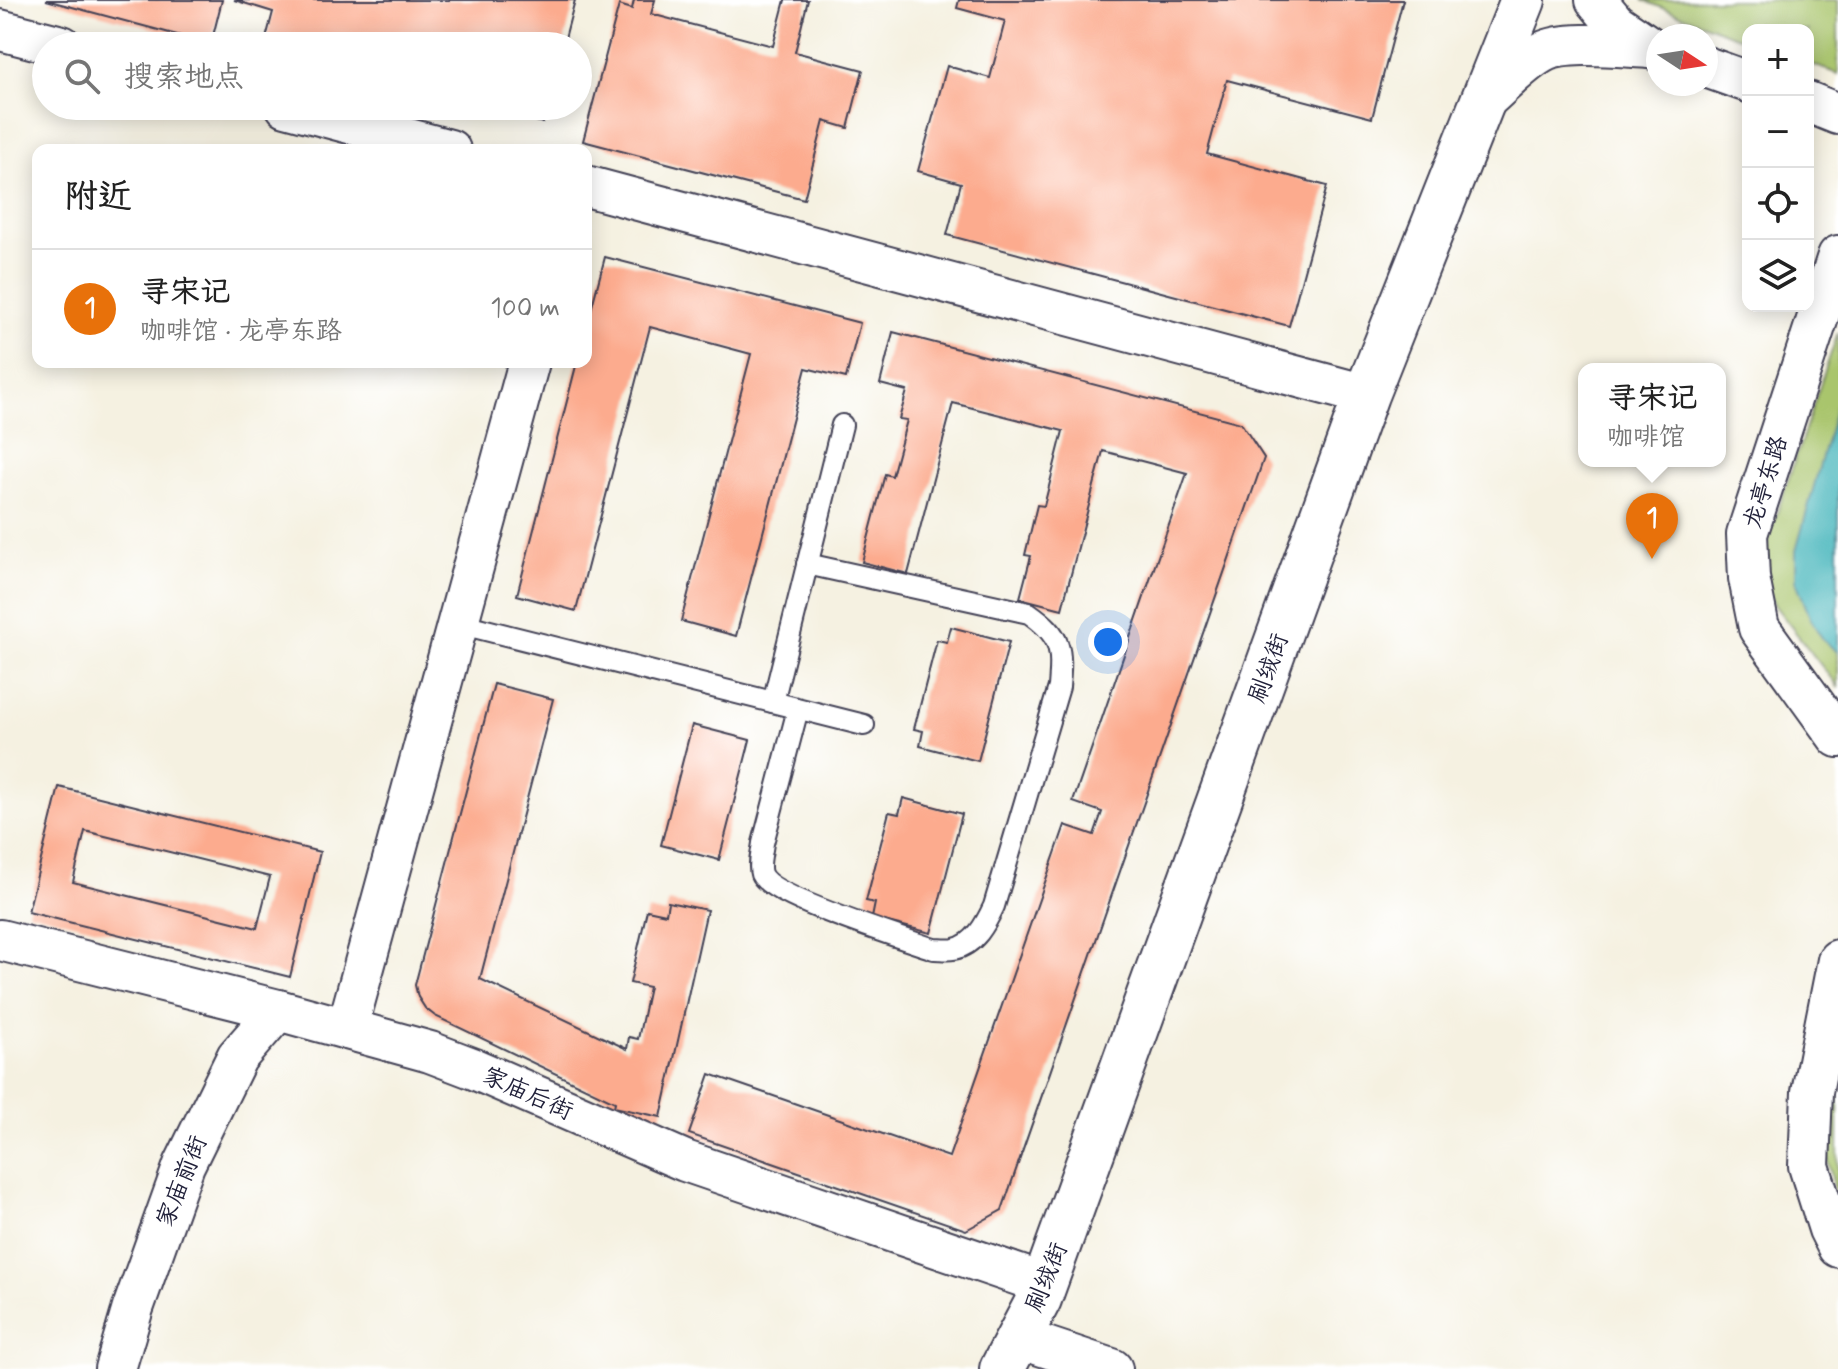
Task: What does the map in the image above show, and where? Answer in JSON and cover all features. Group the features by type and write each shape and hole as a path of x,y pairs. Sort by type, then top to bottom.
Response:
{"street":[{"name":"刷绒街","path":"1011,1354 1045,1284 1366,395 1523,0"},
{"path":"1596,0 1615,23 1646,44"},
{"path":"0,30 32,38"},
{"path":"1484,101 1546,50 1570,46 1646,49"},
{"path":"1718,71 1742,80"},
{"path":"1814,104 1838,114"},
{"path":"338,120 428,144"},
{"path":"592,188 1366,395"},
{"name":"龙亭东路","path":"1838,256 1747,534 1749,578 1759,628 1838,737"},
{"path":"347,1029 527,368"},
{"name":"家庙后街","path":"0,940 430,1052 685,1161 1045,1284"},
{"path":"1838,960 1812,1092 1809,1166 1829,1229 1838,1247"},
{"name":"家庙前街","path":"115,1369 133,1308 184,1165 237,1057 278,1010"},
{"path":"1011,1354 1112,1369"}],"lane":[{"path":"773,702 842,425"},
{"path":"798,709 763,843 761,875 771,886 801,901 934,949 956,949 972,940 986,923 994,906 1059,687 1061,656 1056,637 1029,613 807,564"},
{"path":"458,623 864,725"}],"green space":[{"path":"1642,0 1838,0 1838,74 1814,65 1814,24 1742,24 1742,39 1718,29 1718,24 1704,24"},
{"path":"1838,332 1838,687 1775,606 1763,583 1765,549"},
{"path":"1838,1068 1838,1206 1823,1137"}],"water":[{"path":"1838,399 1838,652 1824,641 1811,620 1796,581 1796,551"}],"building":[{"path":"46,0 222,0 214,32 166,32"},
{"path":"234,0 575,0 567,32 268,32 273,12"},
{"path":"634,0 655,0 651,14 773,46 785,0 808,0 795,52 863,70 848,128 824,121 804,199 583,141 589,120 592,120 592,107 619,5 632,9"},
{"path":"959,0 1403,0 1372,118 1227,80 1207,154 1327,186 1289,326 947,235 961,183 918,171 947,66 990,78 1005,21 957,8"},
{"path":"605,257 860,323 846,378 806,368 736,636 681,621 751,354 650,327 576,611 517,595 575,368 592,368 592,306"},
{"path":"893,332 1241,423 1264,458 1002,1210 966,1230 689,1134 710,1074 949,1157 1065,825 1094,835 1102,812 1073,802 1187,473 1103,451 1062,609 1020,598 1031,556 1025,555 1037,505 1044,506 1063,431 953,403 908,574 862,562 885,474 892,476 907,420 899,419 907,391 880,384"},
{"path":"951,627 1009,642 978,761 920,746 923,731 914,729 937,640 947,642"},
{"path":"494,684 553,699 480,979 627,1049 629,1037 638,1039 649,987 630,983 647,910 666,914 668,902 707,910 661,1117 614,1107 615,1102 435,1016 418,997 415,985"},
{"path":"692,725 750,740 719,860 661,845"},
{"path":"59,787 320,852 290,977 28,912","holes":["85,831 270,877 257,928 73,882"]},
{"path":"903,798 962,814 931,933 872,918 875,903 866,901 889,812 899,814"}],"place":[{"name":"寻宋记","path":"1652,559"}]}
